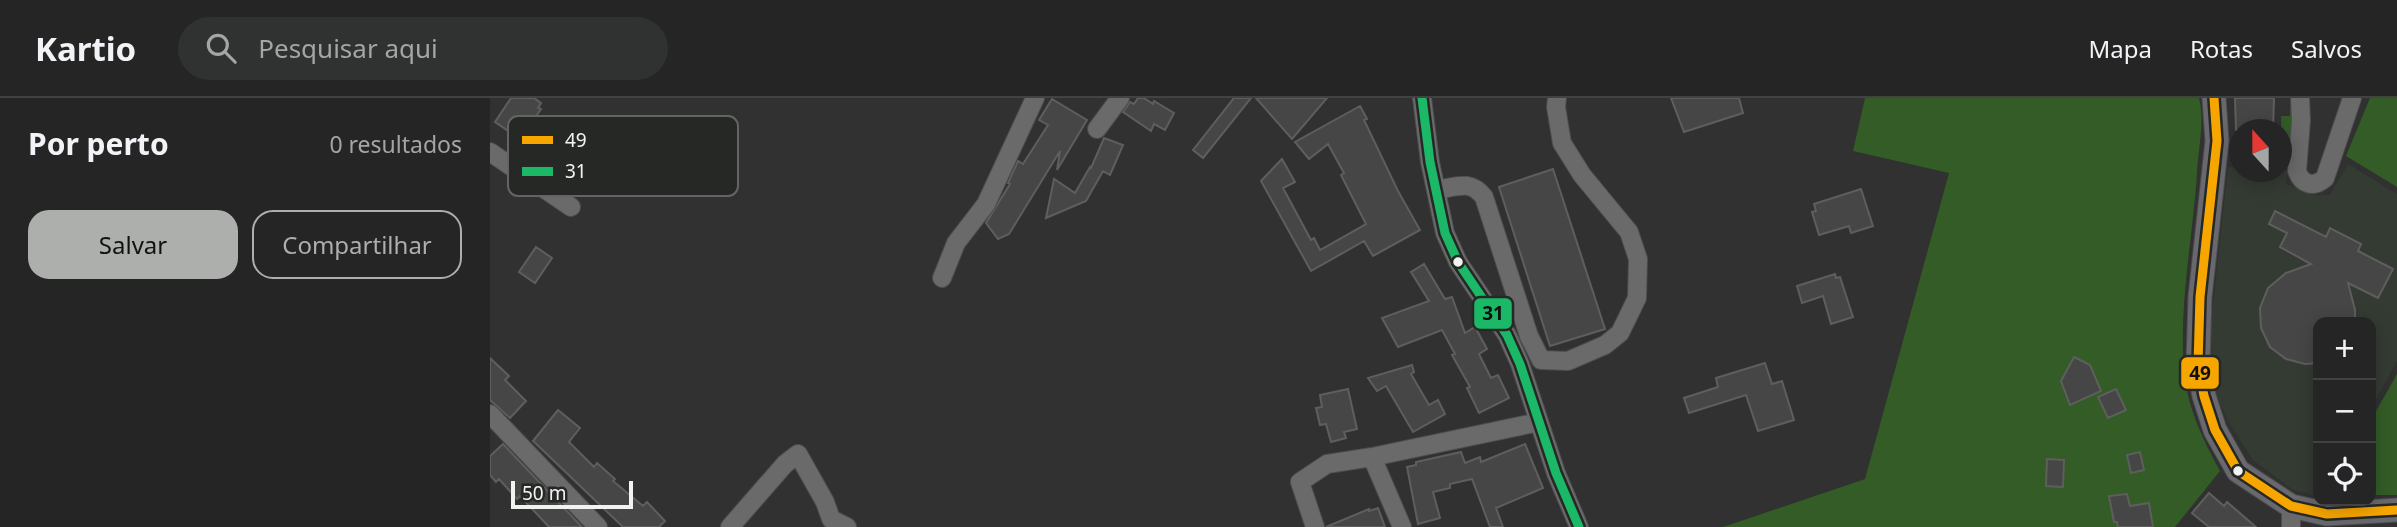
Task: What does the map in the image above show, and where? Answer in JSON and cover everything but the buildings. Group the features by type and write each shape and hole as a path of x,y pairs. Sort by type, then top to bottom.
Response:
{"main road":[{"path":"2214,98 2217,141 2200,297 2198,363 2204,396 2215,430 2238,471 2291,517 2320,520 2397,510"}],"street":[{"path":"943,278 956,243 986,204 1035,98"},
{"path":"1097,129 1120,98"},
{"path":"1422,98 1430,162 1445,233 1458,262 1507,335 1556,473 1579,527"},
{"path":"1436,190 1466,185 1477,188 1485,197 1529,337 1541,360 1568,360 1605,345 1620,332 1637,298 1638,259 1629,232 1582,175 1562,143 1557,98"},
{"path":"2300,98 2297,171 2305,182 2312,185 2325,178 2352,98"},
{"path":"490,152 508,164"},
{"path":"555,196 571,207"},
{"path":"490,414 598,527"},
{"path":"1315,527 1300,482 1327,464 1539,422"},
{"path":"730,527 785,464 798,454 835,524"},
{"path":"1372,457 1402,527"}],"shaded area":[{"path":"2348,164 2397,194 2397,361 2376,399 2376,317 2313,317 2313,495 2293,490 2253,460 2229,423 2216,394 2208,363 2228,167 2229,182 2286,182 2317,195 2330,195"}],"green space":[{"path":"1865,98 2199,98 2201,126 2185,289 2183,349 2190,403 2203,438 2220,471 2175,527 1723,527 1865,479 1949,173 1853,151"},
{"path":"2291,98 2295,98 2292,132 2292,119 2281,119 2281,116 2290,116"},
{"path":"2370,98 2397,98 2397,187 2346,156"},
{"path":"2397,374 2397,495 2376,495 2376,411"}],"transit line":[{"name":"31","path":"1422,98 1430,162 1445,233 1458,262 1507,335 1520,364 1556,473 1579,527"},
{"name":"49","path":"2214,98 2217,141 2200,297 2198,364 2204,396 2215,430 2238,471 2291,506 2327,514 2397,510"}]}
